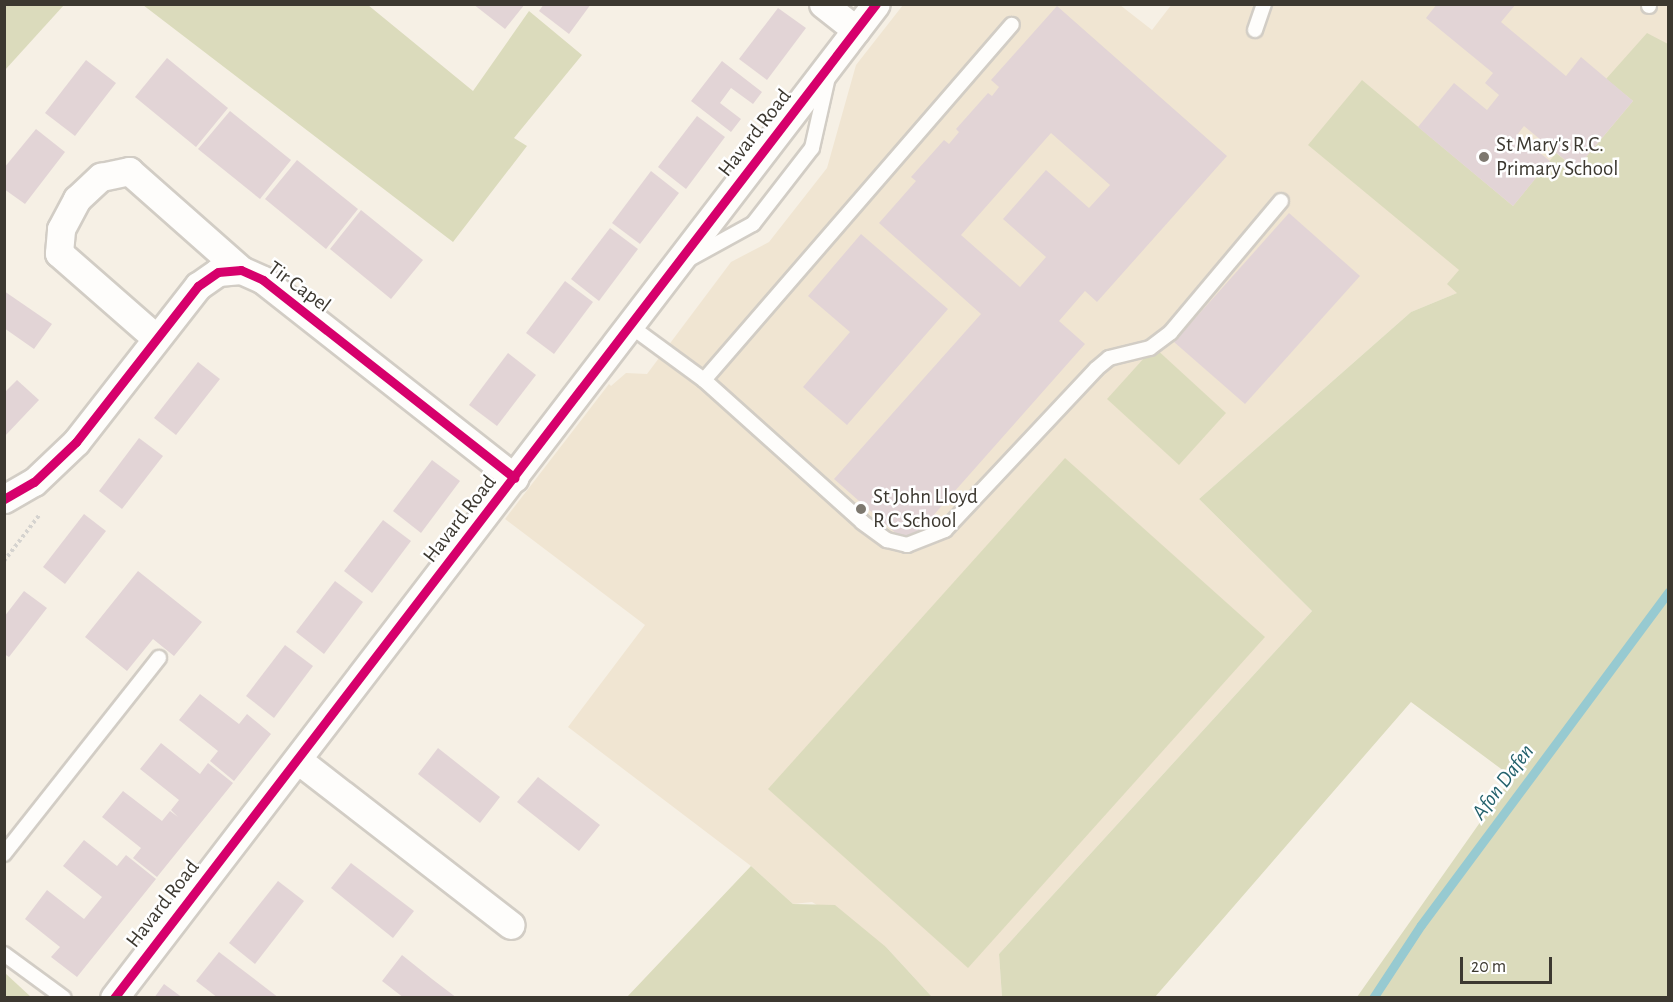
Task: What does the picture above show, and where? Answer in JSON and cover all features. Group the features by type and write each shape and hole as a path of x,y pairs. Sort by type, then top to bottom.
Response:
{"street":[{"path":"823,4 856,30"},
{"name":"Havard Road","path":"114,998 515,478 629,325 876,4"},
{"path":"156,338 59,253 61,229 77,199 101,177 129,171 241,270"},
{"name":"Tir Capel","path":"4,499 34,482 76,442 198,286 218,272 241,270 263,280 515,478"},
{"path":"298,760 511,925"}],"lane":[{"path":"1255,30 1264,4"},
{"path":"704,380 1012,25"},
{"path":"674,268 753,224 812,148 831,63"},
{"path":"629,325 704,380 862,522 887,540 907,545 945,530 1096,369 1109,358 1150,348 1171,332 1281,201"},
{"path":"4,854 159,658"},
{"path":"4,954 64,998"}],"shaded area":[{"name":"St John Lloyd R C School","path":"1172,4 1668,5 1668,419 1457,293 1411,312 1199,499 1312,611 999,954 1002,997 932,997 886,947 812,902 793,904 751,866 568,727 645,625 505,519 609,384 611,386 626,373 647,374 731,262 769,242 827,168 856,65 903,5 1120,5 1152,30"}],"green space":[{"path":"4,5 64,5 5,70"},
{"path":"143,5 368,5 473,91 529,11 582,55 514,138 527,146 453,242"},
{"path":"1647,33 1668,44 1668,997 1357,997 1512,777 1411,702 1155,997 1002,997 999,954 1312,611 1199,499 1411,312 1457,293 1447,284 1459,270 1308,145 1362,80 1513,206 1556,153 1576,169 1633,101 1606,79"},
{"path":"1154,347 1226,413 1179,465 1107,399"},
{"path":"1065,458 1265,637 968,968 768,789"},
{"path":"751,866 793,904 835,905 886,947 932,997 627,997"},
{"path":"5,973 31,997 5,997"}],"building":[{"path":"473,4 525,4 505,29"},
{"path":"544,4 591,4 569,34 539,11"},
{"path":"1437,4 1516,4 1501,22 1566,76 1581,57 1633,101 1576,169 1524,126 1517,135 1550,161 1513,206 1418,127 1454,83 1487,110 1499,95 1485,83 1493,73 1426,18"},
{"path":"1057,6 1227,156 1097,302 1085,291 1059,321 1085,344 908,544 834,479 981,314 879,223 916,181 911,177 944,140 949,144 959,132 956,129 988,93 992,96 999,87 991,80","holes":["1051,133 1110,185 1089,208 1046,170 1003,219 1046,257 1020,287 961,235"]},
{"path":"778,8 806,28 767,80 739,59"},
{"path":"167,58 228,108 196,147 135,97"},
{"path":"86,60 116,83 75,136 45,113"},
{"path":"722,61 762,92 753,104 731,88 720,103 741,119 731,132 691,101"},
{"path":"230,111 291,160 260,199 198,149"},
{"path":"697,116 725,137 686,189 658,167"},
{"path":"36,129 65,152 25,204 4,189 4,168"},
{"path":"297,160 358,209 326,249 265,199"},
{"path":"651,171 679,193 640,244 612,223"},
{"path":"361,210 423,260 391,299 330,249"},
{"path":"1289,213 1360,276 1245,404 1174,342"},
{"path":"610,228 638,249 599,301 571,279"},
{"path":"861,234 948,309 847,425 803,387 850,332 808,296"},
{"path":"565,281 593,302 554,354 526,333"},
{"path":"4,291 52,324 34,349 4,328"},
{"path":"508,353 536,375 497,426 469,405"},
{"path":"198,362 220,379 176,435 154,418"},
{"path":"17,380 39,400 4,437 4,393"},
{"path":"139,438 163,456 122,509 99,491"},
{"path":"432,460 460,481 421,533 393,511"},
{"path":"84,514 106,531 65,584 43,567"},
{"path":"383,520 411,541 372,593 344,571"},
{"path":"138,571 202,622 174,656 153,639 127,671 85,637"},
{"path":"335,581 363,602 324,654 296,632"},
{"path":"24,591 47,608 9,657 4,654 4,617"},
{"path":"285,645 313,666 274,718 246,696"},
{"path":"200,694 239,724 247,714 271,734 234,781 210,761 218,751 179,720"},
{"path":"161,743 200,774 208,763 233,783 157,877 133,858 141,848 102,817 123,791 162,821 170,811 178,817 171,810 179,800 140,769"},
{"path":"438,748 500,797 480,823 418,774"},
{"path":"538,777 600,825 579,851 517,802"},
{"path":"84,840 117,866 126,855 156,879 77,977 51,957 60,947 25,919 47,890 84,919 102,897 63,866"},
{"path":"351,863 414,911 393,938 331,888"},
{"path":"278,881 304,901 255,964 229,943"},
{"path":"219,952 279,998 218,998 196,981"},
{"path":"402,955 457,998 404,998 382,981"},
{"path":"164,984 183,998 154,998"}],"waterway":[{"name":"Afon Dafen","path":"1373,998 1421,925 1668,592"}],"cycle path":[{"path":"114,998 876,4"},
{"path":"4,499 34,482 76,442 198,286 218,272 241,270 263,280 515,478"}],"place":[{"name":"St Mary's R.C. Primary School","path":"1484,157"},
{"name":"St John Lloyd R C School","path":"861,509"}]}
